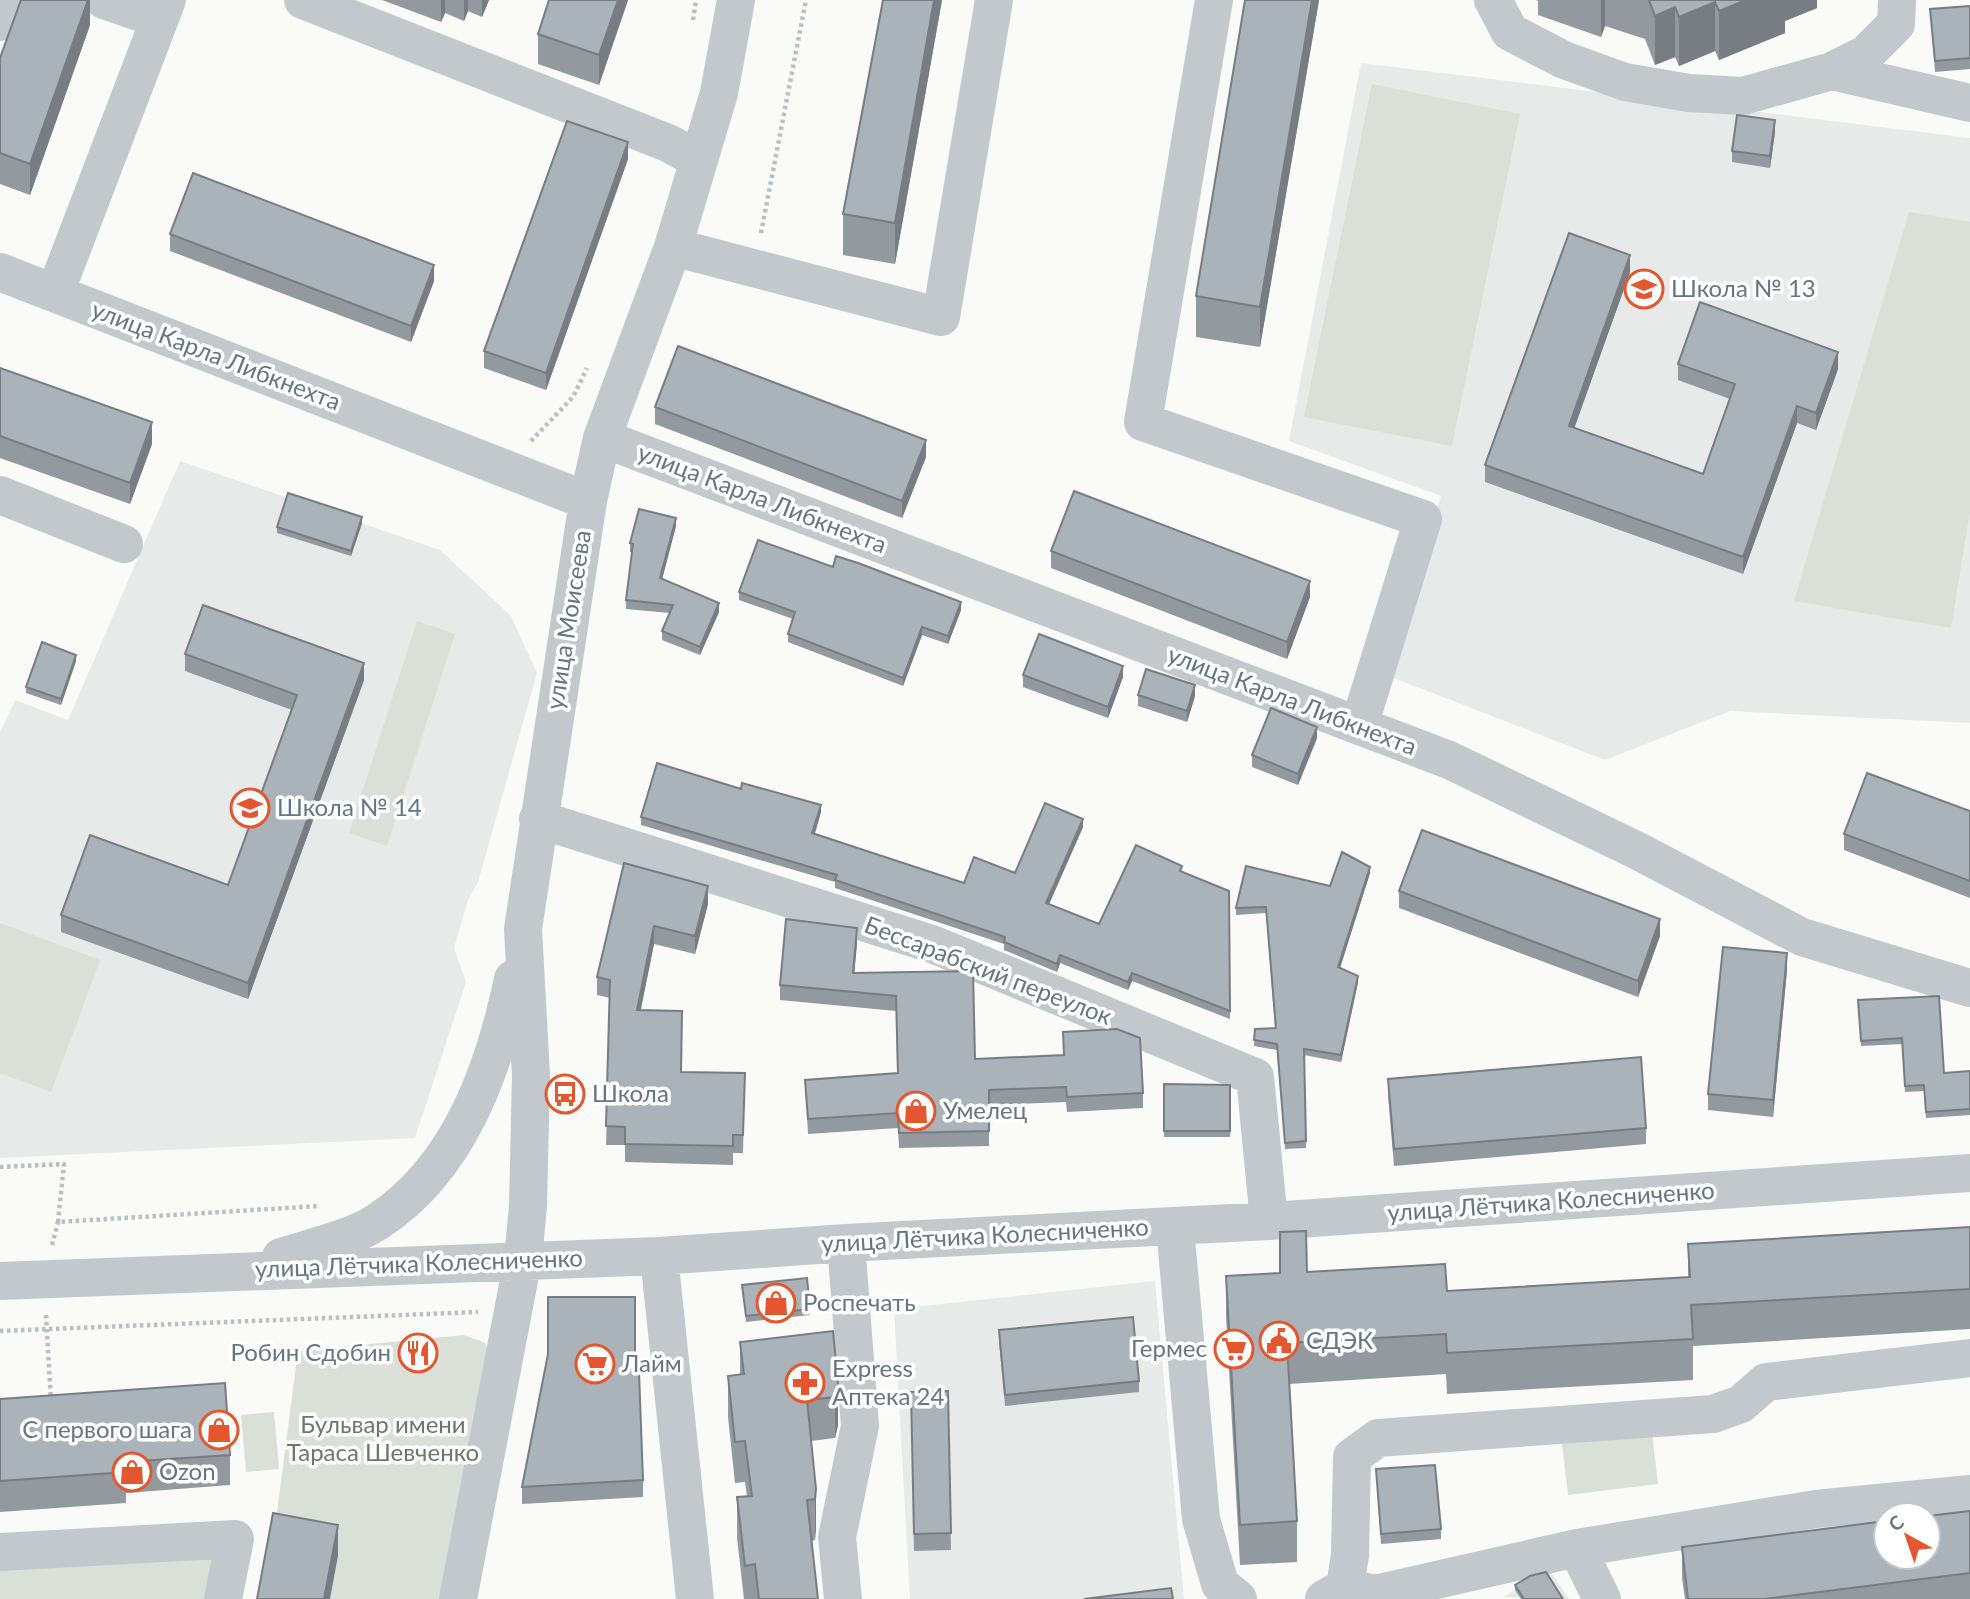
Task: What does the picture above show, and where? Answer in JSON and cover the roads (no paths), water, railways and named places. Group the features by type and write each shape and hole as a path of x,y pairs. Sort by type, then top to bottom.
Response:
{"street":[{"path":"0,22 9,0"},
{"path":"55,293 163,10 104,0"},
{"path":"303,0 655,138 699,160"},
{"name":"улица Моисеева","path":"458,1599 523,1259 528,1206 531,1076 523,929 588,501 603,438 673,247 719,93 736,0"},
{"path":"673,247 941,317 994,0"},
{"path":"1214,0 1143,422 1423,519 1359,726"},
{"path":"1493,0 1510,32 1564,60 1625,82 1689,93 1743,96 1832,71 1866,54 1896,24 1897,0"},
{"path":"1832,71 1970,103"},
{"name":"улица Карла Либкнехта","path":"0,272 588,501"},
{"name":"улица Карла Либкнехта","path":"603,438 1449,761 1636,850 1802,937 1970,988"},
{"path":"0,495 124,544"},
{"name":"Бессарабский переулок","path":"538,819 933,944 1255,1076 1269,1221"},
{"path":"237,1271 376,1223 421,1185 458,1134 481,1091 505,1021 523,929"},
{"name":"улица Лётчика Колесниченко","path":"0,1281 523,1259 660,1256 846,1243 1175,1227 1970,1173"},
{"path":"1175,1227 1201,1519 1220,1584 1238,1599"},
{"path":"843,1599 837,1537 860,1426 846,1243"},
{"path":"660,1256 695,1599"},
{"path":"1970,1358 1766,1382 1741,1404 1713,1414 1378,1438 1352,1457 1350,1555 1335,1593 1375,1594 1577,1548 1816,1509 1970,1494"},
{"path":"0,1552 235,1539 223,1599"},
{"path":"1577,1548 1602,1599"}],"place":[{"name":"Школа № 13","path":"1644,289"},
{"name":"Школа № 14","path":"250,808"},
{"name":"Школа","path":"565,1094"},
{"name":"Умелец","path":"916,1111"},
{"name":"Роспечать","path":"776,1303"},
{"name":"СДЭК","path":"1279,1341"},
{"name":"Гермес","path":"1234,1349"},
{"name":"Робин Сдобин","path":"418,1353"},
{"name":"Лайм","path":"595,1364"},
{"name":"Express Аптека 24","path":"805,1383"},
{"name":"С первого шага","path":"219,1430"},
{"name":"Ozon","path":"132,1472"}],"park label":[{"name":"Бульвар имени Тараса Шевченко","path":"383,1439"}]}
